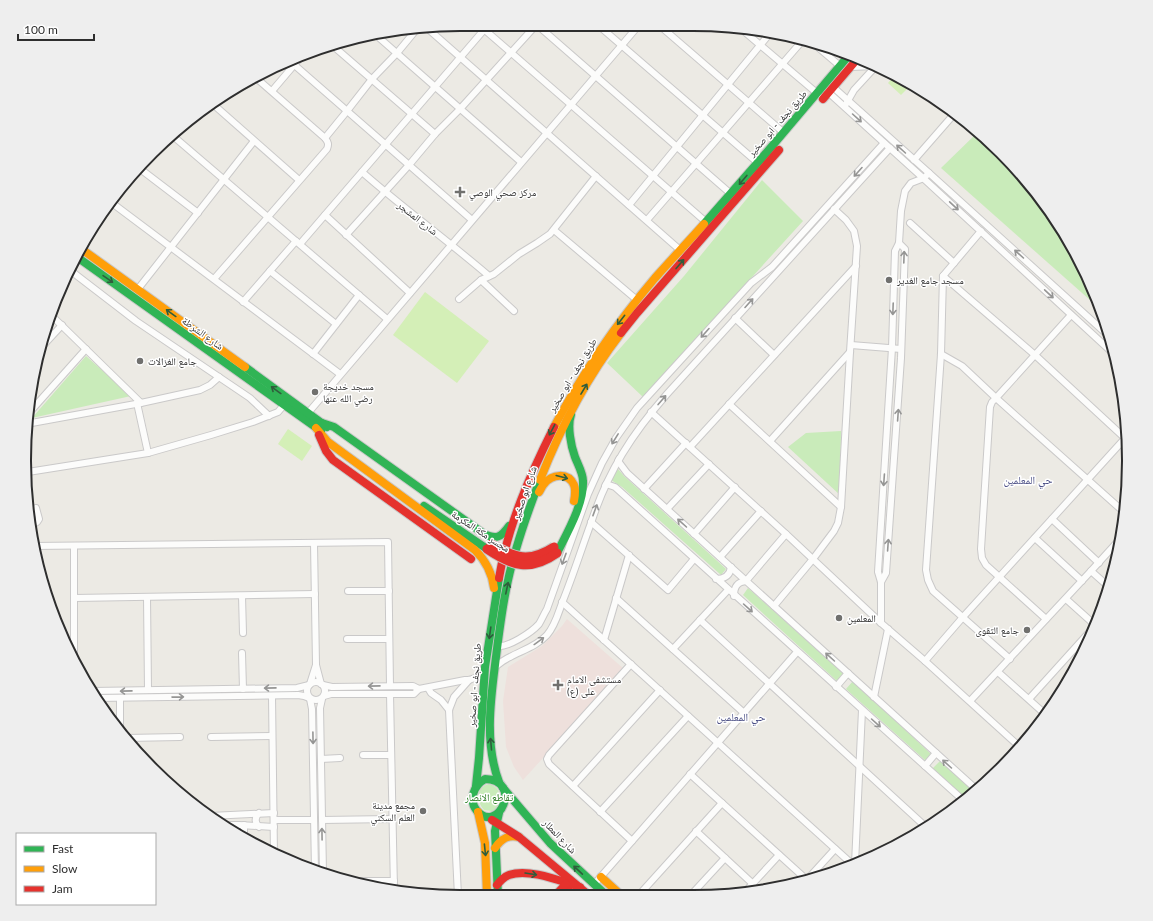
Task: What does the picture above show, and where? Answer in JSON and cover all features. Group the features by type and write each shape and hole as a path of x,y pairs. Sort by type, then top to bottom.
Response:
{"main road":[{"name":"طريق نجف - ابو صخير","path":"602,359 647,294 656,276 731,194 818,94 845,60"},
{"name":"طريق نجف - ابو صخير","path":"476,786 480,755 484,675 501,566 506,545 528,482 546,441 576,388 610,333 637,300 664,283 854,63"},
{"name":"شارع الشرطة","path":"86,252 138,289 205,343"},
{"name":"شارع الشرطة","path":"82,259 308,413 319,426"},
{"path":"656,276 658,282 664,283"},
{"name":"شارع الشرطة","path":"216,351 284,405 319,426 415,495"},
{"name":"شارع ابو صخير","path":"494,668 506,591 514,558 535,490 543,469 573,409 602,359"},
{"path":"555,550 575,513 583,481 571,442 570,418 573,409"},
{"path":"319,426 334,427 470,525 490,537 496,538 502,535 519,507"},
{"path":"319,426 326,451 333,460 471,559"},
{"path":"319,426 328,442 464,540 480,555 491,573 494,587 494,607"},
{"path":"525,524 544,483 557,475 562,476 572,482 576,494 555,550"},
{"name":"مجسر مكة المكرمة","path":"415,495 489,547 522,558 536,556 555,550"},
{"name":"طريق نجف - ابو صخير","path":"494,668 490,737 493,760 501,785"},
{"path":"487,890 480,813 473,800 473,792 476,786 485,779 492,779 501,785 505,794 505,802 499,813 495,831 497,890"},
{"name":"شارع المطار","path":"501,785 550,843 600,890"},
{"path":"480,813 492,816 499,813"},
{"path":"480,813 519,837 582,890"},
{"path":"495,848 500,840 506,836 515,835 519,837"},
{"path":"497,886 504,878 514,873 537,875 580,888"},
{"path":"601,877 615,890"},
{"path":"561,890 567,884"},
{"path":"567,884 568,890"}],"street":[{"path":"243,302 270,271 325,215 482,31"},
{"path":"486,31 706,222"},
{"path":"346,235 435,134 460,109 531,31"},
{"path":"545,31 731,194"},
{"path":"606,31 758,163"},
{"path":"308,413 634,31"},
{"path":"666,31 784,133"},
{"path":"432,32 680,250"},
{"path":"325,138 372,79 413,34"},
{"path":"748,35 818,94"},
{"path":"629,205 766,38"},
{"path":"380,39 522,162"},
{"path":"647,220 799,45"},
{"path":"337,49 435,134"},
{"path":"823,52 840,66"},
{"path":"294,65 472,220"},
{"path":"272,91 291,66"},
{"path":"850,67 863,67"},
{"path":"846,104 854,90 872,71"},
{"path":"214,279 267,216 327,149 328,145 328,141 325,138 260,81"},
{"path":"831,90 884,143 1071,315 1106,345"},
{"path":"846,104 929,173 1101,329"},
{"path":"217,107 299,180"},
{"path":"914,160 951,118"},
{"path":"176,139 387,319"},
{"path":"138,289 254,141"},
{"path":"498,646 506,646 528,634 536,628 542,620 547,610 594,478 612,444 637,408 750,283 772,267 884,143"},
{"path":"494,668 507,658 537,643 546,636 553,626 604,488 619,459 637,430 651,412 735,318 890,148"},
{"path":"143,171 198,213"},
{"name":"شارع المشجر","path":"362,172 489,276"},
{"path":"881,623 881,582 878,572 892,348 895,251 899,243 901,211 905,191 912,183 923,178 929,173"},
{"path":"459,299 481,280 497,272 519,254 554,230 596,176"},
{"path":"115,205 340,374"},
{"path":"774,606 834,531 838,523 842,507 857,246 854,231 846,220 834,209"},
{"path":"325,215 410,292"},
{"path":"910,223 954,264"},
{"path":"554,230 637,300"},
{"path":"981,231 943,276 941,354 926,570 928,580 933,590 1010,659"},
{"path":"881,582 886,573 895,459 901,349 905,249 899,243"},
{"path":"644,488 729,404 856,266"},
{"path":"772,267 778,272"},
{"path":"270,271 336,324"},
{"path":"74,273 136,321 250,398 269,416"},
{"path":"943,276 1035,355 1121,433"},
{"path":"481,280 514,311"},
{"path":"313,354 359,295"},
{"path":"1046,619 999,578 986,565 982,558 981,549 990,407 992,402 1071,315"},
{"path":"735,318 774,355"},
{"path":"55,319 139,403 148,453"},
{"path":"49,339 62,325"},
{"path":"851,345 901,349"},
{"path":"35,406 86,349"},
{"path":"770,442 850,352"},
{"path":"941,354 962,366 1119,508"},
{"path":"33,423 200,390 210,385 219,377"},
{"path":"729,404 842,507"},
{"path":"31,471 148,453 225,431 269,416 278,412 284,405"},
{"path":"651,412 735,487 881,623 925,660 1016,743"},
{"path":"627,422 637,430"},
{"path":"925,660 1087,479 1121,444"},
{"path":"886,458 895,459"},
{"path":"619,459 618,461 623,469 972,786"},
{"path":"667,509 709,464"},
{"path":"604,488 606,484 615,487 734,596 959,797"},
{"path":"694,534 735,487"},
{"path":"36,508 39,519 36,523"},
{"path":"720,557 761,511"},
{"path":"1052,519 1099,563"},
{"path":"591,522 668,590 694,560"},
{"path":"734,596 734,588 736,585 739,582 746,581 786,534"},
{"path":"1035,538 1082,581"},
{"path":"40,546 388,542 390,686"},
{"path":"314,543 316,665 325,692 320,708 323,867"},
{"path":"74,546 74,648"},
{"path":"970,702 1113,547"},
{"path":"604,640 629,556"},
{"path":"716,579 727,577 731,567"},
{"path":"1091,571 1104,582"},
{"path":"673,649 728,590"},
{"path":"348,591 389,591"},
{"path":"74,598 315,594"},
{"path":"242,596 243,633"},
{"path":"147,597 148,690"},
{"path":"616,598 744,713"},
{"path":"1066,599 1090,622"},
{"path":"562,602 849,860"},
{"path":"700,620 922,823"},
{"path":"874,697 888,629"},
{"path":"1029,699 1083,638"},
{"path":"347,639 389,639"},
{"path":"594,884 797,652"},
{"path":"242,653 243,689"},
{"path":"631,664 548,757 548,762 632,841"},
{"path":"315,864 312,709 306,691 316,665"},
{"path":"998,672 1041,711"},
{"path":"836,687 848,673"},
{"path":"98,691 300,688 317,682 322,685 332,687 413,686 419,689 469,680 484,675"},
{"path":"458,890 449,710 457,692 469,680"},
{"path":"428,688 431,693 441,700 449,710"},
{"path":"102,698 301,696 317,701 331,694 414,694 419,689"},
{"path":"573,786 660,690"},
{"path":"390,694 394,885"},
{"path":"272,696 274,847"},
{"path":"120,698 120,722"},
{"path":"854,858 862,710"},
{"path":"600,812 688,716"},
{"path":"211,737 272,736"},
{"path":"133,738 180,737"},
{"path":"925,766 936,753"},
{"path":"362,755 391,755"},
{"path":"320,759 340,758"},
{"path":"690,774 801,876"},
{"path":"643,890 722,803"},
{"path":"219,815 259,813 314,820"},
{"path":"259,813 255,819 256,824 259,827"},
{"path":"322,820 392,819"},
{"path":"234,825 274,827"},
{"path":"244,825 244,831"},
{"path":"696,831 753,884 779,855"},
{"path":"814,872 835,849"},
{"path":"696,890 725,858"},
{"path":"375,882 394,881"}],"shaded area":[{"name":"مستشفی الامام علی (ع)","path":"567,619 624,669 523,780 514,767 506,747 503,701 508,667 542,646"}],"green space":[{"path":"891,80 907,89 901,95 888,83"},
{"path":"974,136 976,138 1015,177 1050,222 1078,271 1091,301 941,168"},
{"path":"762,180 803,221 643,397 607,363 684,276"},
{"path":"425,292 489,341 457,383 393,335"},
{"path":"86,356 131,396 34,418"},
{"path":"288,429 312,446 302,461 278,444"},
{"path":"841,431 840,495 788,447 806,433"},
{"path":"618,469 726,569 721,575 622,487 611,480"},
{"path":"748,588 844,674 838,682 743,595"},
{"path":"853,681 932,755 926,761 846,689"},
{"path":"940,761 970,788 961,795 932,769"},
{"name":"تقاطع الانصار","path":"489,784 496,788 499,793 498,807 492,811 484,810 479,799 482,788"}],"traffic: fast":[{"path":"704,224 845,60"},
{"path":"81,260 321,431"},
{"path":"245,367 327,427"},
{"path":"557,553 578,509 583,490 582,475 570,436 569,425 571,415"},
{"path":"322,423 334,427 484,534 496,537 504,533 509,526"},
{"path":"499,782 490,739 490,709 500,628 512,562 540,480"},
{"path":"424,506 487,549"},
{"path":"476,786 485,667 499,578"},
{"path":"485,779 497,782 503,788 505,796 504,804 499,812 493,816 485,817 477,811 473,802 475,789 485,779"},
{"path":"503,788 550,843 601,890"},
{"path":"498,890 495,831 499,813"}],"traffic: slow":[{"path":"554,427 576,388 613,331 655,278 704,224"},
{"path":"86,252 245,367"},
{"path":"540,480 556,442 575,404 597,367 621,333"},
{"path":"316,428 328,442 475,550 488,567 494,588"},
{"path":"539,492 543,485 551,478 555,476 564,476 574,485 574,501"},
{"path":"478,812 485,843 487,890"},
{"path":"495,848 505,838 511,836 519,837"},
{"path":"601,877 615,890"}],"traffic: jam":[{"path":"823,99 854,63"},
{"path":"621,333 779,150"},
{"path":"499,578 514,520 528,482 554,427"},
{"path":"319,435 326,451 333,460 471,559"},
{"path":"491,544 507,553 522,557 537,555 554,547"},
{"path":"487,549 513,563 530,565 538,563 557,553"},
{"path":"492,820 519,837 583,890"},
{"path":"497,885 502,879 509,875 526,873 544,876 580,887"},
{"path":"560,890 566,884"},
{"path":"568,884 568,890"}],"place":[{"name":"مركز صحي الوصي","path":"460,192"},
{"name":"مسجد جامع الغدير","path":"889,280"},
{"name":"جامع الغزالات","path":"140,361"},
{"name":"مسجد خديجة رضي الله عنها","path":"315,392"},
{"name":"المعلمين","path":"839,618"},
{"name":"جامع التقوى","path":"1027,630"},
{"name":"مستشفی الامام علی (ع)","path":"558,685"},
{"name":"مجمع مدينة العلم السكني","path":"423,811"}],"district":[{"name":"حي المعلمین","path":"1028,480"},
{"name":"حي المعلمين","path":"741,717"}]}
